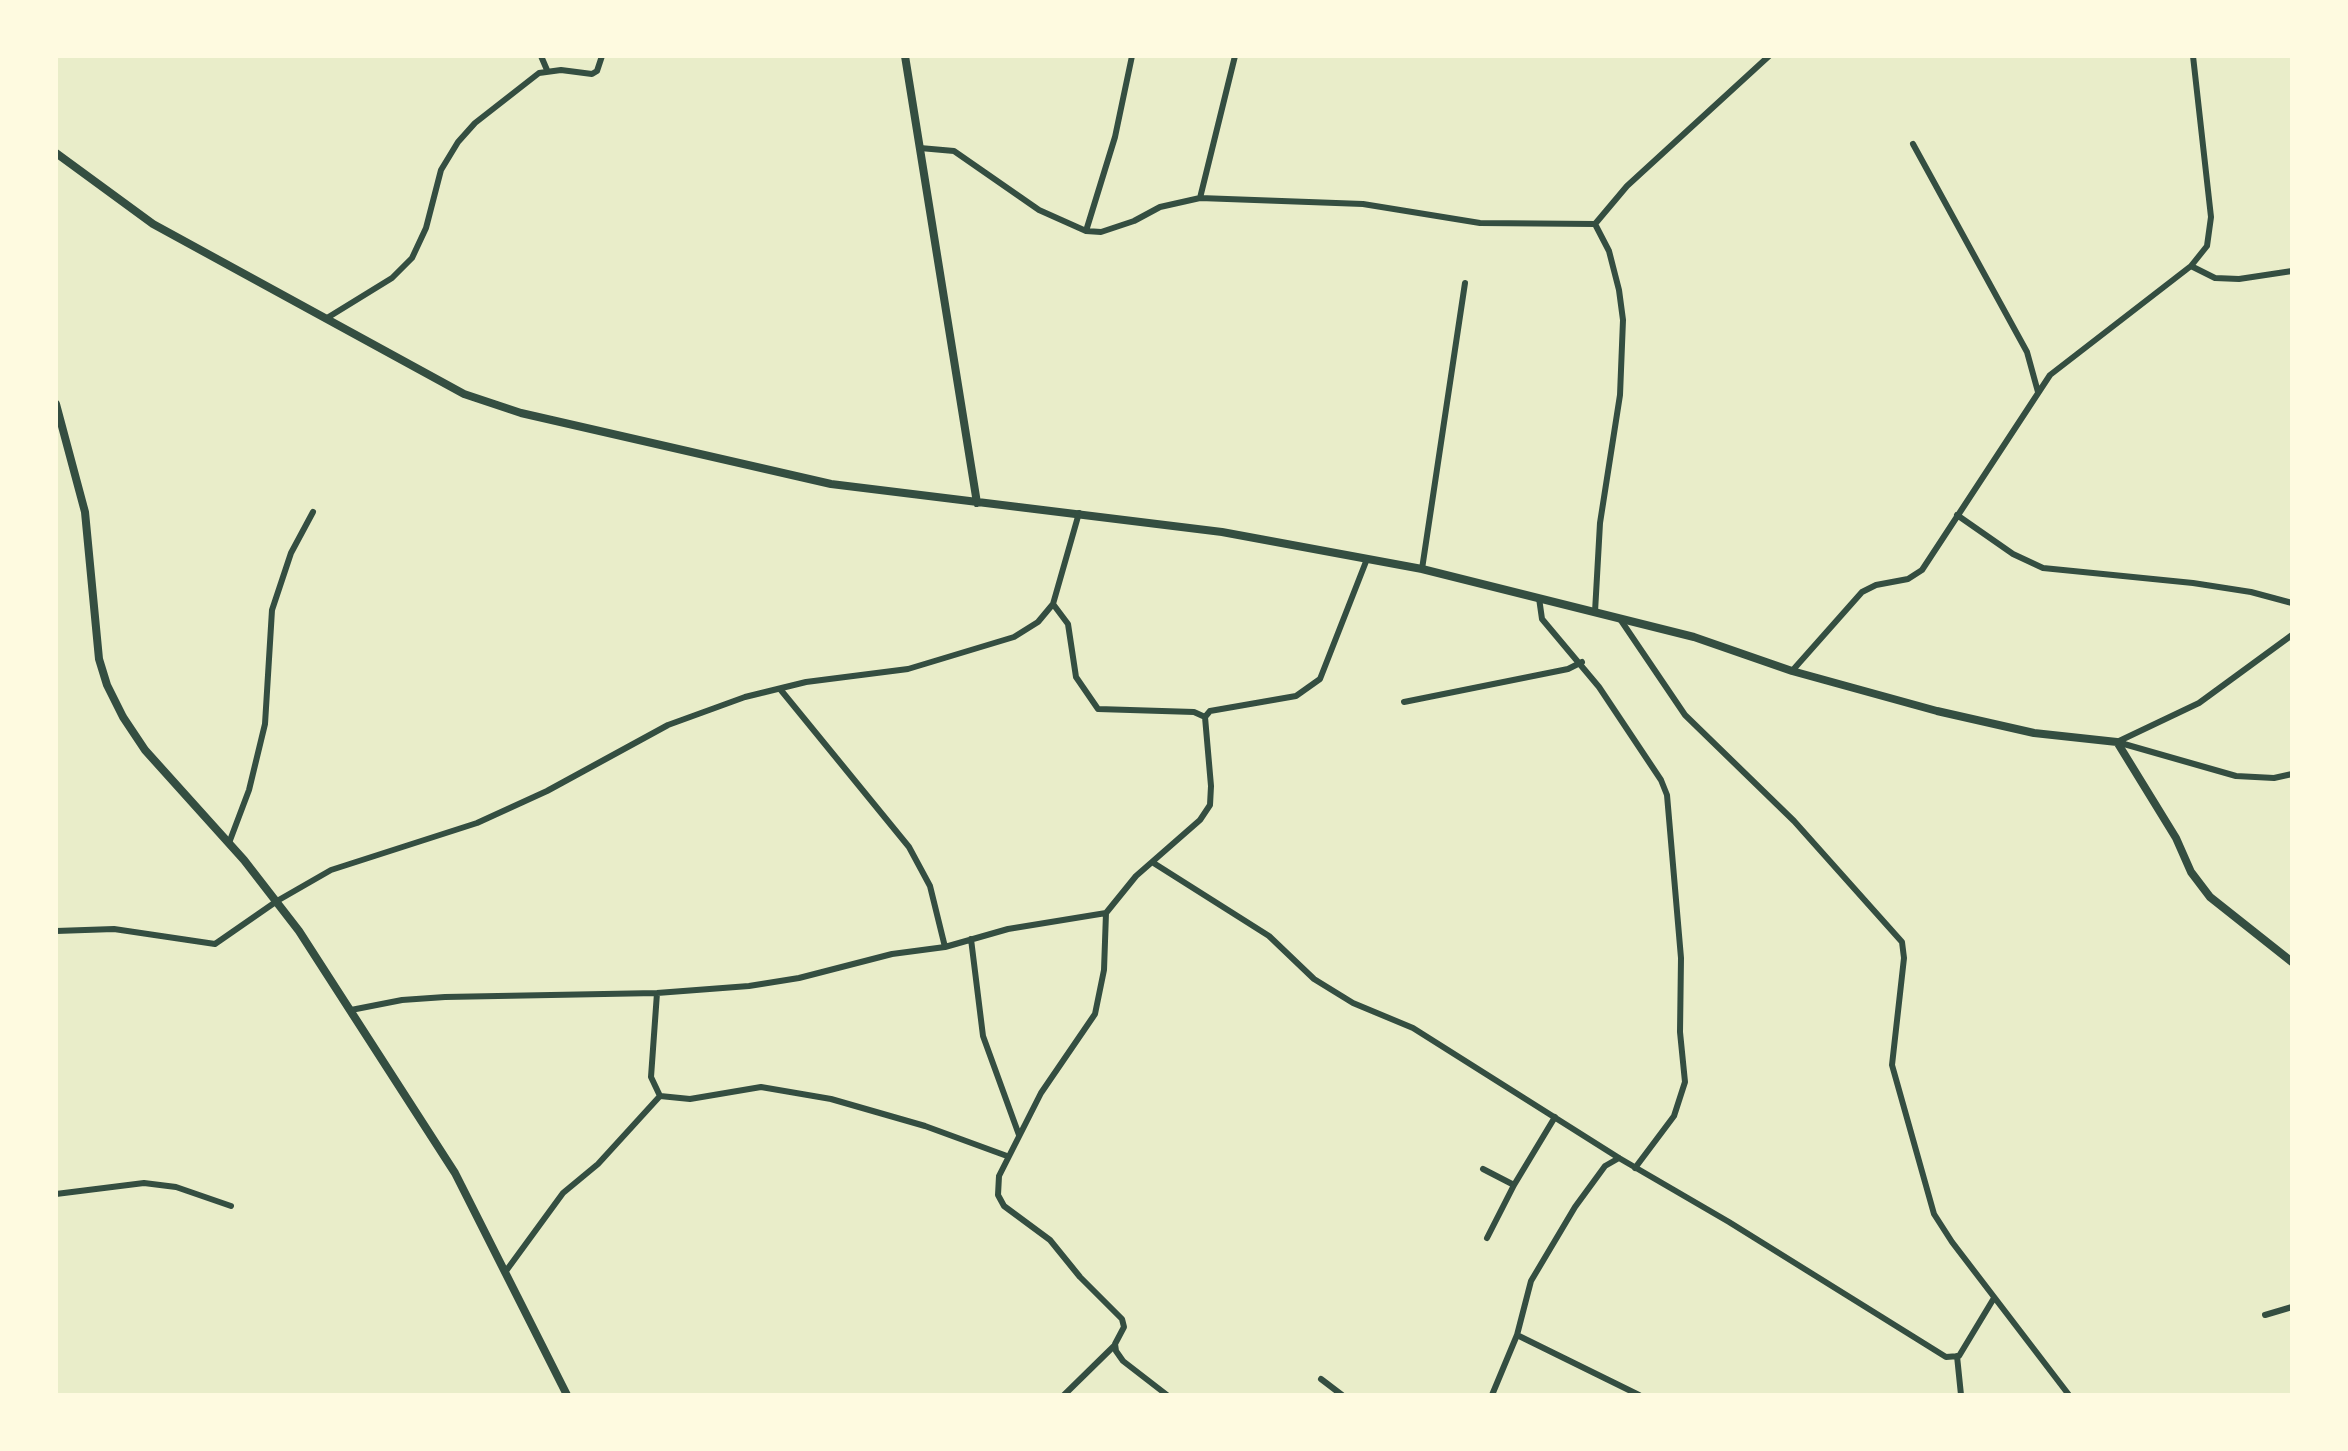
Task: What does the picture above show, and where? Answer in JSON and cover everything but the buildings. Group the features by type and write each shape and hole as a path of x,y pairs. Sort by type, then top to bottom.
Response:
{"street":[{"path":"541,56 547,70"},
{"path":"327,318 392,278 412,258 426,228 441,170 458,142 486,114 539,73 547,70 592,74 597,71 602,56"},
{"path":"905,56 977,503"},
{"path":"1086,231 1115,136 1132,56"},
{"path":"1200,198 1235,56"},
{"path":"1595,224 1627,186 1769,56"},
{"path":"1792,671 1862,592 1876,585 1908,579 1922,570 2050,375 2191,266 2207,246 2211,235 2193,56"},
{"path":"1913,144 1933,185 2027,352 2038,392"},
{"path":"920,148 954,150 1039,210 1086,231 1101,232 1134,221 1160,207 1200,198 1363,205 1480,223 1595,224"},
{"path":"56,153 153,224 464,394 521,414 831,484 1222,532 1422,569 1694,637 1792,671 1937,711 2034,733 2117,743 2236,776 2274,778 2292,774"},
{"path":"1595,224 1609,251 1623,320 1620,396 1600,523 1595,612"},
{"path":"2191,266 2215,278 2239,279 2292,271"},
{"path":"1422,569 1465,283"},
{"path":"56,404 85,512 99,659 107,685 123,717 145,750 277,901 351,1010 455,1173 567,1395"},
{"path":"229,843 249,790 265,724 272,610 291,553 313,512"},
{"path":"56,931 114,929 215,944 277,901 331,870 477,823 547,791 668,725 745,697 934,663 1014,637 1038,622 1053,604 1079,513"},
{"path":"1957,515 2013,554 2043,568 2193,583 2251,592 2292,603"},
{"path":"351,1010 402,1000 445,997 657,993 749,986 799,978 892,954 945,947 1008,929 1106,913 1152,862 1200,820 1210,804 1205,718 1210,710 1296,696 1320,679 1367,559"},
{"path":"1539,598 1542,619 1582,662 1661,780 1669,811 1681,958 1680,1032 1685,1082 1674,1116 1635,1168"},
{"path":"1053,604 1068,624 1076,677 1098,709 1194,712 1205,718"},
{"path":"1620,619 1685,715 1794,821 1902,942 1903,958 1892,1065 1934,1214 1994,1298 2069,1395"},
{"path":"2117,743 2199,703 2292,635"},
{"path":"1404,702 1568,669 1582,662"},
{"path":"780,689 909,847 930,886 945,947"},
{"path":"2117,743 2176,838 2191,872 2210,897 2292,962"},
{"path":"1152,862 1269,936 1314,979 1353,1003 1413,1028 1635,1168 1729,1222 1946,1357 1957,1356"},
{"path":"1064,1395 1115,1344 1124,1327 1122,1319 1080,1277 1050,1241 1004,1206 998,1195 999,1176 1041,1093 1095,1014 1104,970 1106,913"},
{"path":"971,939 983,1036 1019,1135"},
{"path":"657,993 651,1077 660,1096"},
{"path":"660,1096 691,1099 761,1087 831,1099 912,1122 1007,1156"},
{"path":"506,1271 563,1193 598,1164 660,1096"},
{"path":"1487,1238 1514,1185 1555,1117"},
{"path":"1492,1395 1517,1335 1531,1281 1597,1176 1605,1166 1619,1158"},
{"path":"1483,1169 1514,1185"},
{"path":"56,1194 144,1183 176,1187 231,1206"},
{"path":"1961,1395 1957,1356 1994,1298"},
{"path":"2265,1315 2292,1307"},
{"path":"1517,1335 1639,1395"},
{"path":"1115,1344 1123,1361 1167,1395"},
{"path":"1321,1379 1342,1395"}]}
